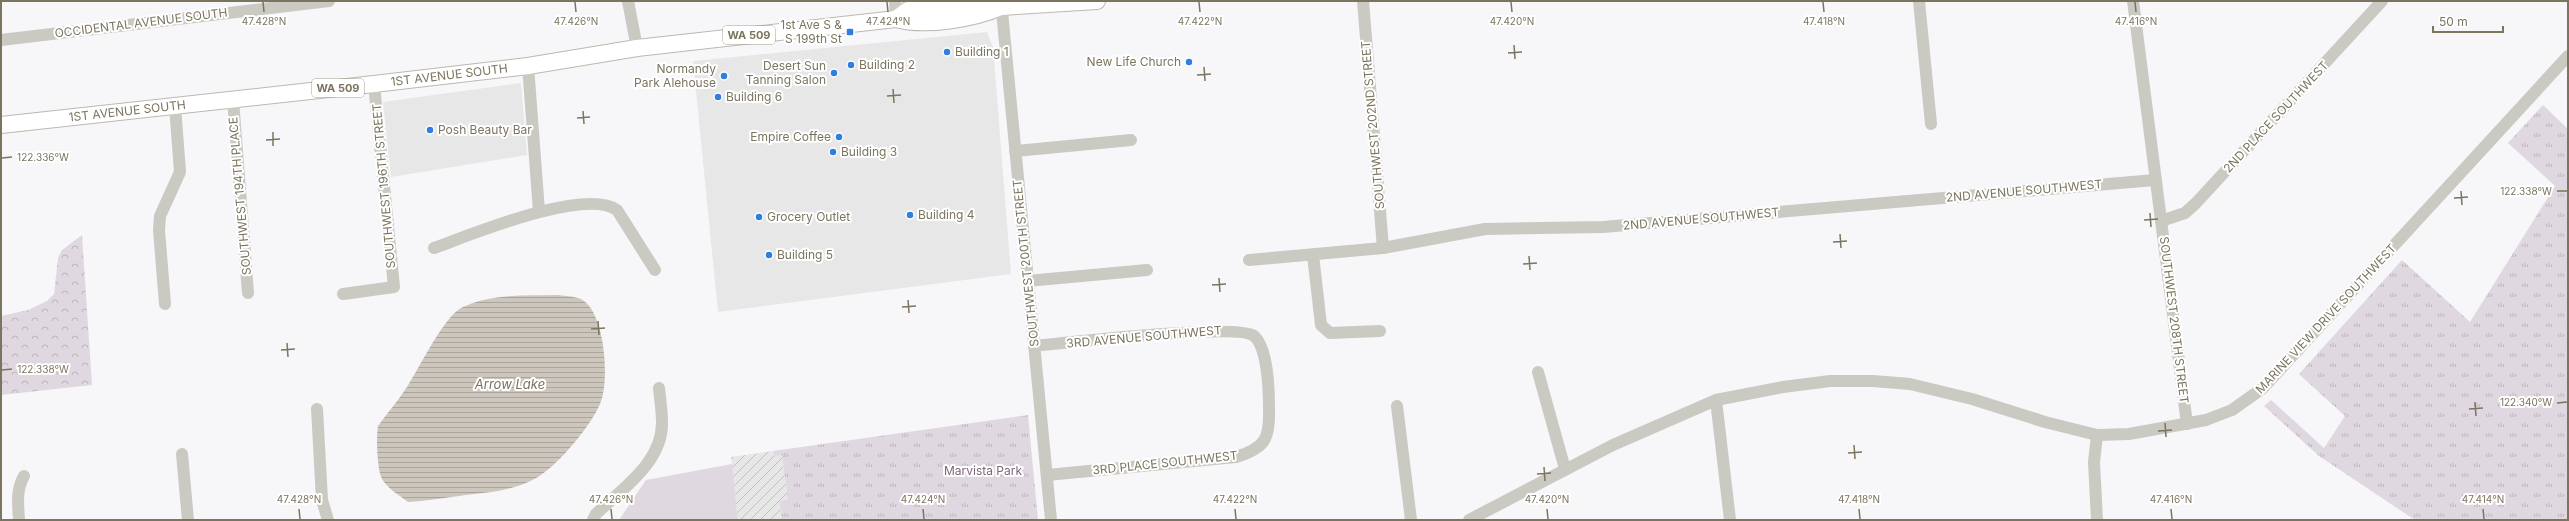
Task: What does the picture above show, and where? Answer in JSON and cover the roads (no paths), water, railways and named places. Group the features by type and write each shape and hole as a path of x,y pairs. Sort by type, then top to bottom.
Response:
{"main road":[{"name":"1ST AVENUE SOUTH","path":"1,125 528,66 636,48 896,19 908,10 979,2 1001,4 1097,1"}],"street":[{"name":"OCCIDENTAL AVENUE SOUTH","path":"1,40 329,1"},
{"path":"628,1 636,48"},
{"path":"895,1 896,19"},
{"name":"SOUTHWEST 202ND STREET","path":"1363,1 1383,248"},
{"path":"1919,1 1931,124"},
{"name":"SOUTHWEST 208TH STREET","path":"2133,1 2187,424"},
{"name":"2ND PLACE SOUTHWEST","path":"2161,221 2185,213 2196,203 2382,1"},
{"name":"SOUTHWEST 200TH STREET","path":"1001,4 1051,520"},
{"name":"MARINE VIEW DRIVE SOUTHWEST","path":"1469,520 1565,469 1716,400 1783,387 1830,381 1873,381 1910,384 1965,397 2097,435 2129,434 2187,424 2232,410 2263,388 2568,56"},
{"path":"528,66 538,210"},
{"name":"SOUTHWEST 196TH STREET","path":"343,294 394,287 374,84"},
{"name":"SOUTHWEST 194TH PLACE","path":"233,100 248,293"},
{"path":"165,304 159,223 166,201 180,172 175,106"},
{"path":"1015,151 1131,140"},
{"name":"2ND AVENUE SOUTHWEST","path":"1249,260 1383,248 1485,229 1604,227 2155,180"},
{"path":"434,248 538,210 599,204 610,205 617,210 655,270"},
{"path":"1313,255 1321,325 1324,330 1330,333 1380,331"},
{"path":"1027,280 1147,270"},
{"name":"3RD AVENUE SOUTHWEST","path":"1034,346 1228,330 1254,336"},
{"name":"3RD PLACE SOUTHWEST","path":"1047,475 1236,457 1252,452 1261,445 1267,436 1270,425 1265,360 1254,336"},
{"path":"1538,372 1565,469"},
{"path":"593,520 596,514 645,467 654,454 662,423 659,388"},
{"path":"1716,400 1730,520"},
{"path":"1397,406 1411,520"},
{"path":"316,409 322,500 328,520"},
{"path":"2097,435 2094,462 2097,520"},
{"path":"182,454 188,520"},
{"path":"20,520 18,495 19,484 24,476"}],"water":[{"name":"Arrow Lake","path":"557,295 581,299 591,309 597,320 604,350 605,380 603,394 600,404 582,434 546,471 528,482 509,489 408,502 390,489 384,483 380,475 377,445 378,426 407,387 447,321 461,308 484,300 508,296"}],"place":[{"name":"1st Ave S & S 199th St","path":"850,32"},
{"name":"Building 1","path":"947,52"},
{"name":"New Life Church","path":"1189,62"},
{"name":"Building 2","path":"851,65"},
{"name":"Desert Sun Tanning Salon","path":"834,73"},
{"name":"Normandy Park Alehouse","path":"724,76"},
{"name":"Building 6","path":"718,97"},
{"name":"Posh Beauty Bar","path":"430,130"},
{"name":"Empire Coffee","path":"839,137"},
{"name":"Building 3","path":"833,152"},
{"name":"Building 4","path":"910,215"},
{"name":"Grocery Outlet","path":"759,217"},
{"name":"Building 5","path":"769,255"}],"park label":[{"name":"Marvista Park","path":"983,471"}]}
